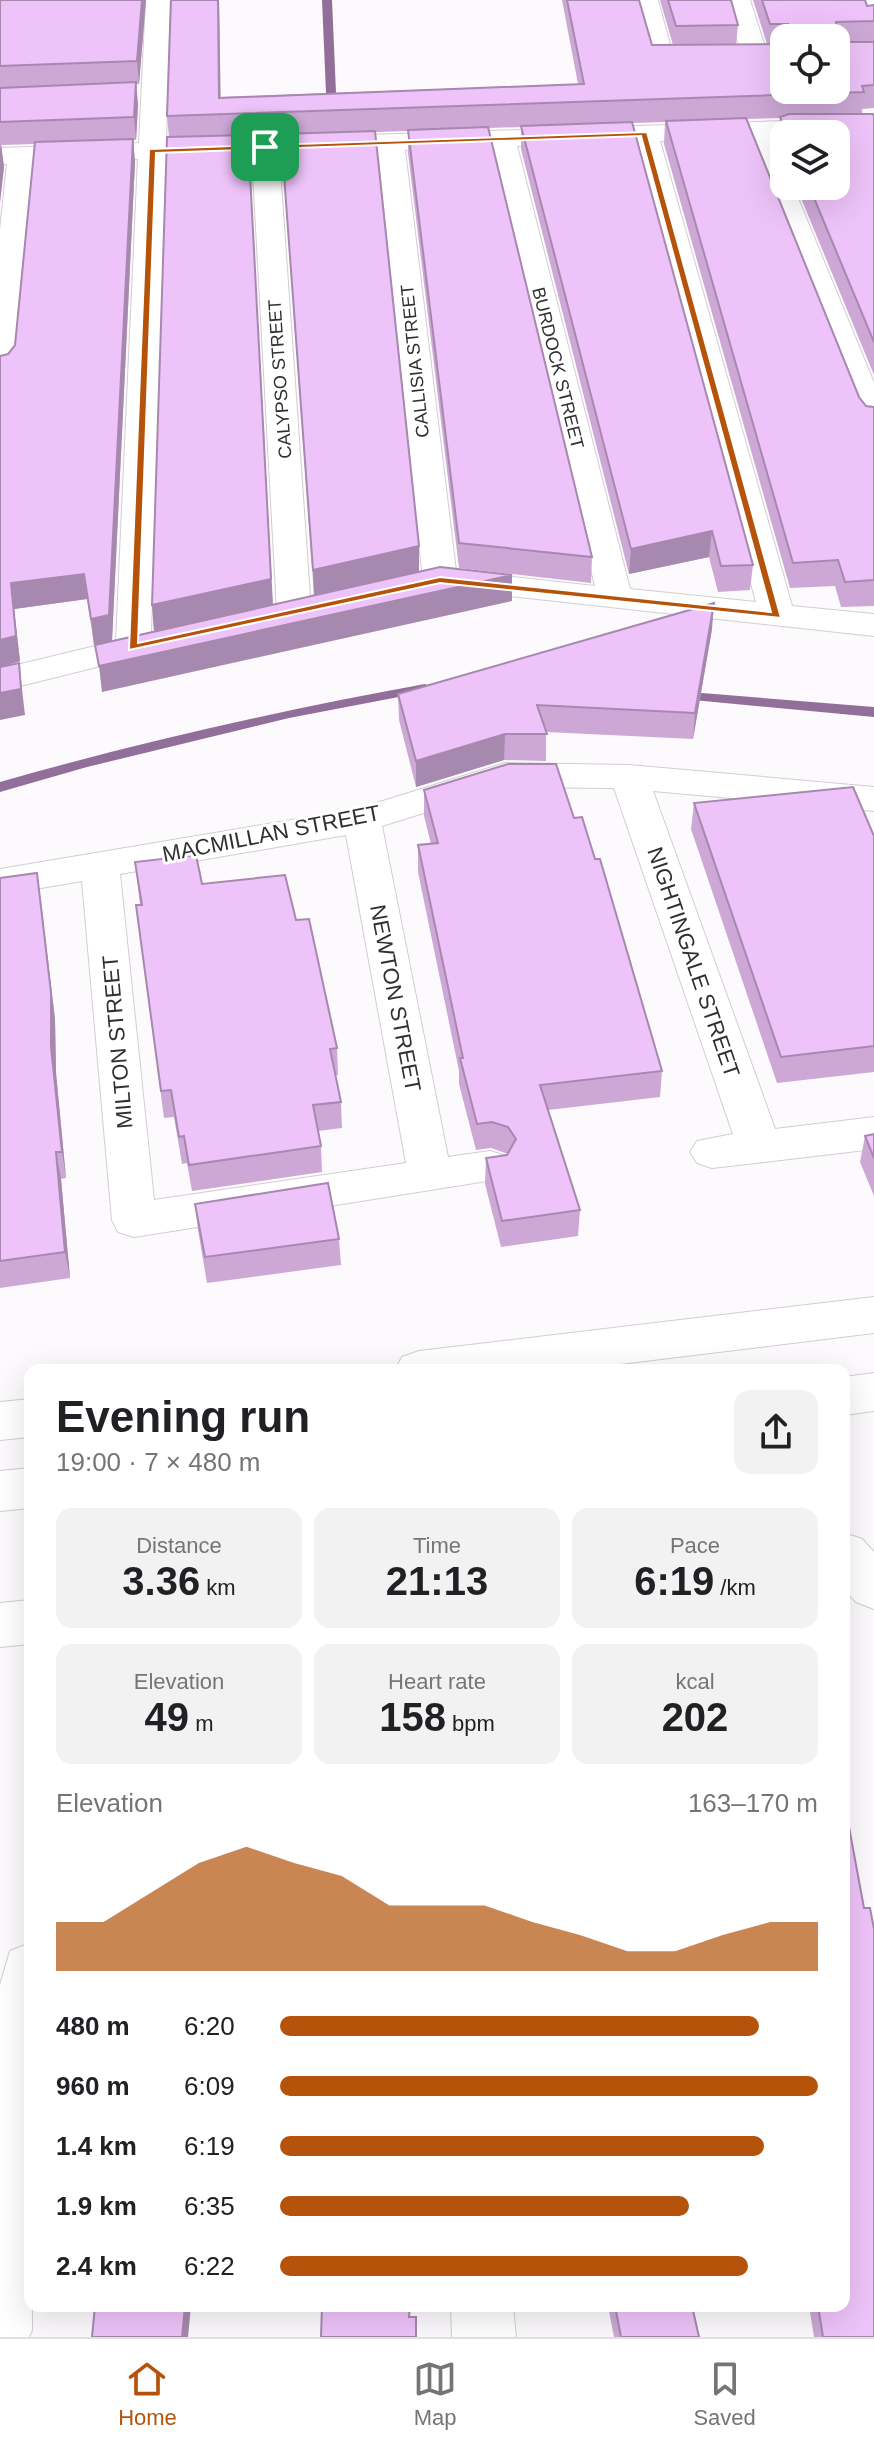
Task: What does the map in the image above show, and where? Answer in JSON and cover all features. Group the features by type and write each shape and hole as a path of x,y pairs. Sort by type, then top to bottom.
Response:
{"street":[{"path":"133,647 158,0"},
{"path":"646,0 661,60 770,57"},
{"path":"738,0 755,57"},
{"path":"866,0 874,20"},
{"path":"124,95 155,94"},
{"path":"0,369 11,156 874,126"},
{"path":"756,130 874,421"},
{"path":"644,134 777,616"},
{"name":"BURDOCK STREET","path":"502,139 615,598"},
{"name":"CALLISIA STREET","path":"391,143 426,583 615,598"},
{"name":"CALYPSO STREET","path":"265,147 294,611"},
{"path":"615,598 874,625"},
{"path":"0,680 192,634"},
{"name":"MACMILLAN STREET","path":"0,882 362,820 505,775 629,777 874,799"},
{"name":"NIGHTINGALE STREET","path":"629,777 759,1146"},
{"name":"NEWTON STREET","path":"362,820 430,1175"},
{"name":"MILTON STREET","path":"100,865 134,1220 430,1175"},
{"path":"712,1152 874,1133"},
{"path":"430,1175 490,1167"},
{"path":"469,1364 874,1315"},
{"path":"850,1395 874,1392"},
{"path":"0,1421 24,1419"},
{"path":"0,1491 24,1489"},
{"path":"850,1561 874,1587"},
{"path":"0,1625 24,1623"},
{"path":"0,2330 24,2042"},
{"path":"482,2312 484,2337"}],"building":[{"path":"0,0 142,0 137,61 0,66"},
{"path":"171,0 218,0 219,98 584,84 567,0 639,0 652,45 770,44 770,95 167,116"},
{"path":"668,0 731,0 738,25 676,26"},
{"path":"762,0 865,0 867,6 874,5 874,21 770,24"},
{"path":"850,42 874,42 874,85 862,86 864,92 850,92"},
{"path":"136,82 134,117 0,122 0,88"},
{"path":"789,114 874,116 874,342 815,200 850,200 850,120 781,120 780,117"},
{"path":"746,118 770,177 770,200 779,200 859,397 866,406 874,407 874,580 845,582 838,560 793,563 666,121"},
{"path":"632,122 753,565 721,566 712,531 631,549 521,126"},
{"path":"488,127 592,557 459,543 408,130"},
{"path":"375,131 419,546 313,570 281,134"},
{"path":"248,135 271,579 152,605 167,137"},
{"path":"133,139 109,615 91,619 84,574 11,583 16,636 0,640 0,356 8,354 15,345 35,142"},
{"path":"440,567 512,575 99,666 95,645"},
{"path":"714,603 695,713 537,705 547,734 505,734 416,761 398,694"},
{"path":"19,663 21,689 0,693 0,667"},
{"path":"508,764 556,764 574,818 582,817 595,859 600,859 662,1071 540,1085 580,1210 502,1221 486,1158 507,1155 516,1139 508,1127 492,1122 477,1124 460,1058 463,1058 418,845 438,843 424,790"},
{"path":"853,787 874,836 874,1046 781,1057 694,803"},
{"path":"196,855 202,884 285,875 296,920 309,919 337,1048 330,1049 341,1102 313,1105 321,1146 189,1165 184,1136 179,1137 171,1090 161,1091 136,905 142,905 135,862"},
{"path":"37,873 51,993 51,1047 62,1152 56,1152 65,1252 0,1261 0,878"},
{"path":"874,1134 874,1158 865,1136"},
{"path":"328,1183 339,1239 205,1257 195,1204"},
{"path":"850,1832 864,1908 870,1908 874,1929 874,2337 823,2337 819,2312 850,2312"},
{"path":"94,2312 184,2312 182,2337 92,2337"},
{"path":"322,2312 409,2312 409,2317 416,2317 416,2337 321,2337"},
{"path":"616,2312 693,2312 699,2337 621,2337"}],"waterway":[{"path":"327,0 332,116"},
{"path":"0,787 83,763 289,713 425,688"},
{"path":"677,695 874,712"}],"route":[{"path":"644,134 777,616 440,580 133,647 152,151 265,147 644,134"}]}
